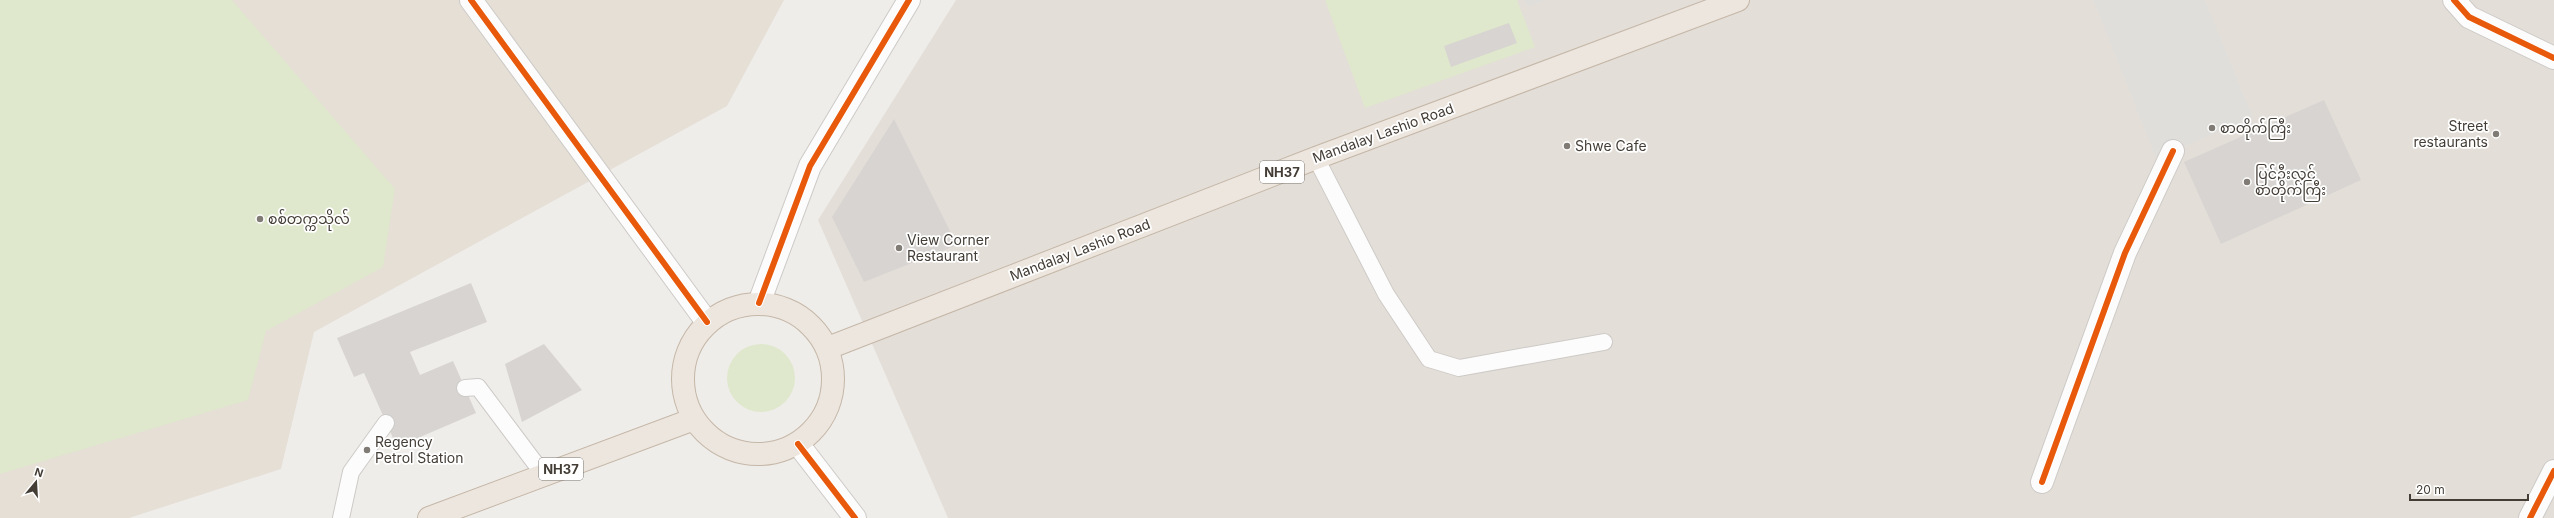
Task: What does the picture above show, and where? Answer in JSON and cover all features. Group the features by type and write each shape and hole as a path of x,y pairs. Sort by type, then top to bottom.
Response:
{"highway":[{"name":"Mandalay Lashio Road","path":"828,348 1316,158 1738,0"},
{"path":"759,303 781,306 800,316 816,330 828,348 834,369 833,391 827,412 814,430 798,444 776,452 752,454 737,451 709,437 694,419 685,400 682,379 684,358 693,339 707,322 722,312 740,304 759,303"},
{"name":"NH37","path":"429,518 694,419"}],"street":[{"path":"471,0 707,322"},
{"path":"759,303 810,166 909,0"},
{"path":"2454,0 2470,17 2554,58"},
{"path":"2042,482 2125,253 2173,151"},
{"path":"798,444 855,518"},
{"path":"2530,518 2554,471"}],"lane":[{"path":"1316,158 1386,294 1430,359 1459,368 1604,342"},
{"path":"465,388 478,387 544,475"},
{"path":"341,518 351,472 386,423"}],"shaded area":[{"name":"စစ်‌တက္ကသိုလ်","path":"0,0 784,0 727,106 314,332 281,469 129,518 0,518"},
{"path":"956,0 2554,0 2554,518 948,518 818,220"},
{"path":"1525,0 1546,0 1527,7"},
{"path":"2093,0 2205,0 2253,118 2156,158"}],"green space":[{"path":"0,0 232,0 395,189 383,267 266,331 248,400 0,474"},
{"path":"1325,0 1517,0 1535,47 1365,108"},
{"path":"761,344 774,346 785,354 793,365 795,378 793,391 785,402 774,410 761,412 748,410 737,402 729,391 727,378 729,365 737,354 748,346"}],"building":[{"path":"1509,23 1517,43 1451,67 1444,46"},
{"name":"ပြင်ဦးလွင် စာတိုက်ကြီး","path":"2324,100 2361,180 2221,244 2184,162"},
{"path":"894,119 957,245 864,282 832,217"},
{"path":"471,283 487,322 410,352 420,375 453,361 476,413 397,447 364,373 354,377 337,338"},
{"path":"544,344 582,390 522,422 505,364"}],"cycle path":[{"path":"471,0 707,322"},
{"path":"759,303 810,166 909,0"},
{"path":"2454,0 2469,17 2554,58"},
{"path":"2042,482 2125,253 2173,151"},
{"path":"798,444 855,518"},
{"path":"2530,518 2554,471"}],"place":[{"name":"စာတိုက်ကြီး","path":"2212,128"},
{"name":"Street restaurants","path":"2496,134"},
{"name":"Shwe Cafe","path":"1567,146"},
{"name":"ပြင်ဦးလွင် စာတိုက်ကြီး","path":"2247,182"},
{"name":"စစ်‌တက္ကသိုလ်","path":"260,219"},
{"name":"View Corner Restaurant","path":"899,248"},
{"name":"Regency Petrol Station","path":"367,450"}]}
